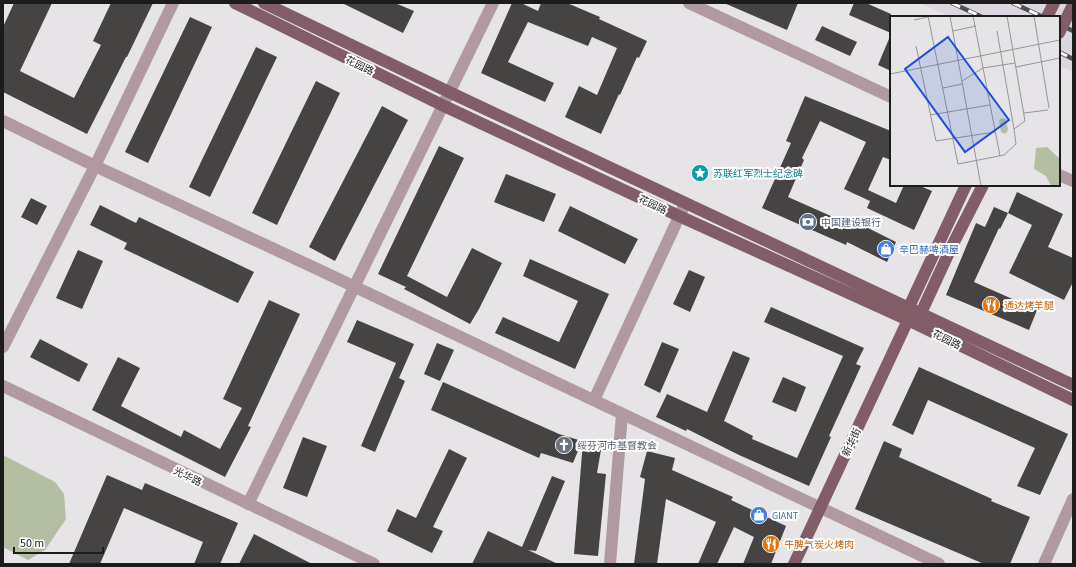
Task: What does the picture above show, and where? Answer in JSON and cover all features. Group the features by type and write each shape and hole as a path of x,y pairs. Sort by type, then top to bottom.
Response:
{"main road":[{"name":"花园路","path":"235,3 442,105 679,216 908,320 1073,400"},
{"name":"花园路","path":"264,3 685,204 909,307 1073,385"},
{"path":"1048,16 1054,3"},
{"path":"1060,31 1073,5"},
{"name":"新华街","path":"794,564 908,320 909,307 966,186"},
{"path":"908,320 921,313 952,246 982,186"}],"street":[{"path":"3,347 95,166 173,3"},
{"path":"248,504 448,92 493,3"},
{"path":"689,3 890,97"},
{"path":"3,121 95,166 939,564"},
{"path":"1060,176 1073,182"},
{"path":"594,400 685,204"},
{"name":"光华路","path":"3,386 374,564"},
{"path":"610,564 622,414"},
{"path":"1044,564 1073,499"}],"shaded area":[{"path":"920,3 1073,3 1073,72 1060,66 1060,16 949,16"}],"green space":[{"path":"3,455 55,482 64,494 66,519 45,550 28,560 3,547"}],"building":[{"path":"14,3 52,3 20,71 74,98 101,45 93,41 111,3 153,3 87,134 3,92 3,27"},
{"path":"342,3 395,3 414,11 403,33"},
{"path":"512,3 521,3 538,11 541,3 567,3 600,17 599,19 647,41 639,58 637,57 601,134 565,117 579,86 597,95 617,48 592,37 588,46 528,22 508,62 554,83 545,102 481,73"},
{"path":"724,3 798,3 787,30"},
{"path":"854,3 866,3 891,14 890,33 849,15"},
{"path":"190,17 212,27 148,163 125,152"},
{"path":"822,26 857,42 850,56 815,40"},
{"path":"890,36 890,71 878,65"},
{"path":"256,47 277,57 210,197 189,187"},
{"path":"316,81 340,93 277,225 252,213"},
{"path":"805,96 890,131 890,160 883,157 868,190 896,203 904,186 920,186 932,191 914,230 867,208 870,201 844,189 866,142 820,121 802,158 804,160 788,197 858,228 860,224 896,242 887,262 847,242 846,245 762,208 791,143 786,141"},
{"path":"382,106 408,120 335,261 309,247"},
{"path":"439,146 464,158 407,276 447,297 472,248 502,263 470,324 404,289 406,287 378,274"},
{"path":"506,174 556,194 544,222 494,202"},
{"path":"1017,192 1063,214 1048,247 1073,258 1073,282 1064,300 1009,273 1032,225 1008,213"},
{"path":"31,198 47,206 37,225 21,217"},
{"path":"100,205 136,223 139,217 254,272 238,303 124,249 127,243 90,225"},
{"path":"570,206 638,239 625,264 558,231"},
{"path":"994,207 1008,213 1000,229 999,228 974,282 1037,310 1029,330 946,295 976,223 985,227"},
{"path":"78,250 103,261 82,309 56,298"},
{"path":"530,259 609,294 575,369 495,333 503,317 559,342 578,301 523,276"},
{"path":"689,270 705,277 690,312 673,304"},
{"path":"269,300 300,314 248,426 251,427 225,477 92,410 118,357 140,368 121,406 181,437 184,430 220,449 242,408 223,399"},
{"path":"771,307 864,348 856,364 861,366 829,436 831,437 809,486 739,455 687,429 686,431 656,417 667,394 707,412 733,351 750,358 724,421 753,436 752,439 797,458 843,356 764,322"},
{"path":"357,320 414,344 399,378 405,381 375,452 361,446 396,363 347,342"},
{"path":"40,339 88,364 79,382 30,357"},
{"path":"662,342 679,349 660,393 644,385"},
{"path":"437,343 454,350 440,381 424,374"},
{"path":"919,367 1068,434 1040,495 1017,486 1035,448 928,400 913,435 892,425"},
{"path":"783,377 806,387 796,412 772,402"},
{"path":"443,382 559,434 582,441 573,463 541,453 539,458 431,410"},
{"path":"303,437 327,446 307,497 283,488"},
{"path":"583,441 602,444 597,473 606,474 598,556 574,554"},
{"path":"884,441 902,449 899,457 992,499 991,501 1030,517 1010,564 984,564 855,509"},
{"path":"449,449 467,458 433,527 443,531 432,553 387,531 397,509 416,518"},
{"path":"647,451 675,458 672,470 733,497 731,500 786,526 771,564 743,564 754,537 734,527 717,564 698,564 716,522 666,499 657,564 634,564 645,479 640,477"},
{"path":"107,475 142,490 145,483 238,523 220,564 194,564 203,542 124,508 100,564 69,564"},
{"path":"552,476 565,481 536,551 528,550 558,564 472,564 488,531 522,547"},
{"path":"254,534 312,564 239,564"}],"railway":[{"path":"952,3 980,16"},
{"path":"1013,3 1041,16"},
{"path":"1060,24 1073,31"},
{"path":"1060,52 1073,59"}],"place":[{"name":"苏联红军烈士纪念碑","path":"700,173"},
{"name":"中国建设银行","path":"808,222"},
{"name":"辛巴赫啤酒屋","path":"886,249"},
{"name":"通达烤羊腿","path":"991,305"},
{"name":"绥芬河市基督教会","path":"564,445"},
{"name":"GIANT","path":"759,515"},
{"name":"牛脾气炭火烤肉","path":"771,544"}]}
